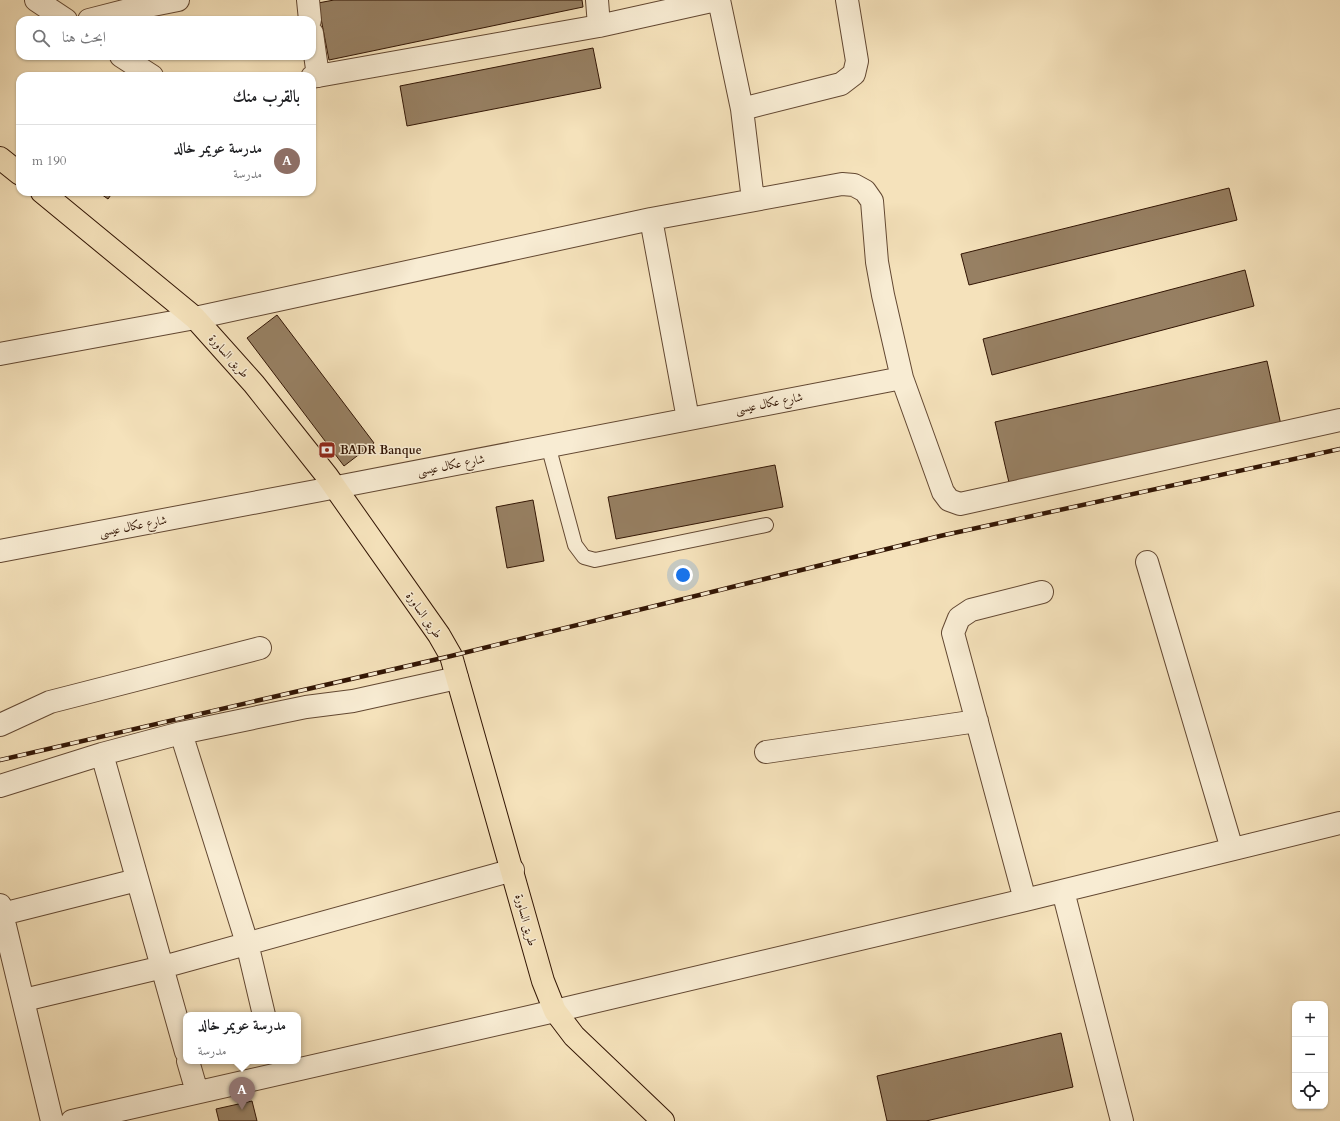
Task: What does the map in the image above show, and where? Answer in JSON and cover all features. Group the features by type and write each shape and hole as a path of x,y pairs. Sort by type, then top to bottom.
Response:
{"main road":[{"path":"0,158 16,171"},
{"name":"طريق الساورة","path":"47,196 195,318 254,384 336,488 439,635 451,656 513,870 543,982 555,1011 574,1036 663,1121"}],"street":[{"path":"36,0 60,16"},
{"path":"100,16 127,5 178,0"},
{"path":"308,0 310,16"},
{"path":"597,0 599,26"},
{"path":"316,76 599,26 716,0"},
{"path":"719,0 742,109 753,200"},
{"path":"742,109 841,84 854,74 857,61 847,0"},
{"path":"127,60 146,72"},
{"path":"314,60 315,72"},
{"path":"0,354 195,318 651,219 842,184 854,185 865,191 872,201 877,262 902,378 943,492 949,500 960,504 1340,420"},
{"path":"651,219 688,419"},
{"name":"شارع عكال عيسى","path":"0,551 336,488 548,445 902,378"},
{"path":"1147,562 1232,849"},
{"path":"1025,900 953,633 959,618 970,610 1042,592"},
{"path":"0,725 50,702 260,648"},
{"path":"0,786 102,754 181,733 306,707 353,701 457,678"},
{"path":"766,752 977,721"},
{"path":"181,733 247,943 263,1012"},
{"path":"102,754 183,1041"},
{"path":"301,1063 555,1011 1063,891 1340,823"},
{"path":"24,1000 163,967 513,870"},
{"path":"52,1121 24,1000 1,910 137,880"},
{"path":"1063,891 1122,1121"},
{"path":"189,1064 197,1092"},
{"path":"72,1121 197,1092 277,1068 297,1064"}],"lane":[{"path":"548,445 574,545 584,557 595,560 766,525"}],"building":[{"path":"334,0 582,0 583,7 329,60 318,3"},
{"path":"593,48 601,88 407,126 400,86"},
{"path":"1229,188 1237,220 969,285 961,254"},
{"path":"1245,270 1254,306 992,375 983,339"},
{"path":"277,315 374,443 344,466 247,338"},
{"path":"1267,361 1281,425 1010,487 995,422"},
{"path":"775,465 783,507 616,539 608,497"},
{"path":"533,500 544,561 507,568 496,507"},
{"path":"1061,1033 1073,1087 926,1121 887,1121 877,1076"},
{"path":"252,1101 257,1121 219,1121 216,1109"}],"railway":[{"path":"0,760 451,656 940,536 1340,449"}],"place":[{"name":"BADR Banque","path":"327,450"},
{"name":"مدرسة عويمر خالد","path":"242,1110"}]}
